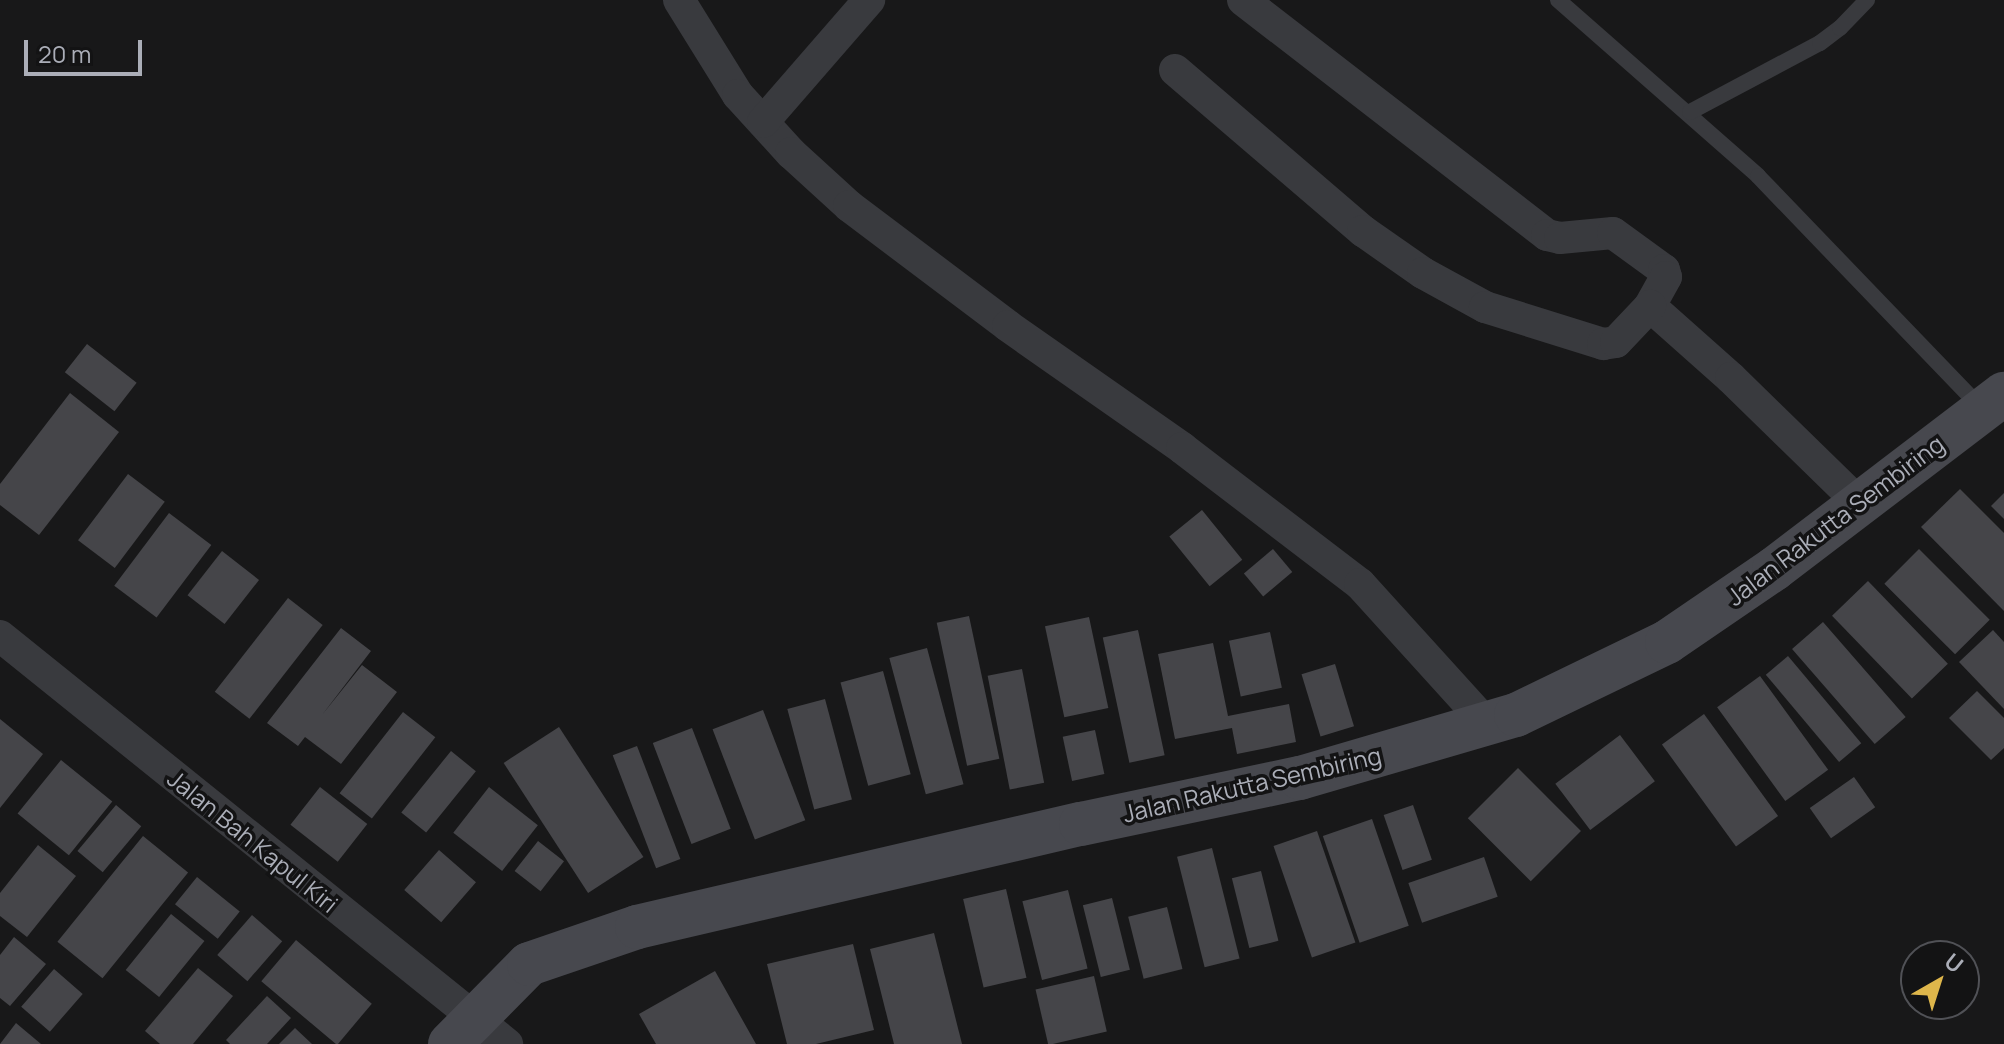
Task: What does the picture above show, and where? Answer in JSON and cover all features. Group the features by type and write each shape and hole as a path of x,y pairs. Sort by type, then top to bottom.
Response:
{"main road":[{"name":"Jalan Rakutta Sembiring","path":"461,1031 529,964 637,927 1081,824 1300,778 1487,724 1574,689 1667,642 1774,569 1994,402"}],"street":[{"path":"763,122 869,0"},
{"path":"1175,70 1363,231 1423,273 1485,307 1603,344 1616,342 1650,306 1666,277 1664,270 1613,233 1560,238 1547,235 1243,0"},
{"path":"693,6 738,95 849,206 1008,326 1182,448 1351,576 1487,724"},
{"path":"1650,306 1731,378 1859,503"},
{"name":"Jalan Bah Kapul Kiri","path":"0,636 461,1031 507,1044"}],"lane":[{"path":"1558,0 1690,112 1994,402"},
{"path":"1690,112 1820,43 1840,28 1867,0"}],"building":[{"path":"87,344 137,383 114,411 65,372"},
{"path":"70,393 119,432 39,535 0,505 0,484"},
{"path":"128,474 165,502 115,568 78,540"},
{"path":"1960,489 2004,533 2004,611 1921,527"},
{"path":"2004,493 2004,519 1991,506"},
{"path":"1202,510 1242,560 1210,586 1169,536"},
{"path":"169,513 211,545 157,618 114,586"},
{"path":"1273,549 1292,572 1263,596 1244,573"},
{"path":"1919,549 1990,620 1955,654 1884,584"},
{"path":"222,551 259,580 225,624 188,595"},
{"path":"1868,581 1948,664 1912,698 1832,616"},
{"path":"288,598 323,625 249,719 215,692"},
{"path":"969,616 999,759 967,766 937,623"},
{"path":"1089,617 1108,708 1064,717 1045,626"},
{"path":"1823,622 1906,717 1875,744 1792,649"},
{"path":"341,628 371,651 322,715 362,665 397,692 341,764 305,737 298,746 267,723"},
{"path":"1138,630 1165,755 1129,763 1103,637"},
{"path":"1993,630 2004,642 2004,709 1959,662"},
{"path":"1270,632 1282,688 1241,696 1229,641"},
{"path":"1213,643 1228,716 1289,704 1296,742 1237,754 1232,728 1175,739 1158,654"},
{"path":"927,648 963,784 926,794 889,658"},
{"path":"1788,656 1861,743 1839,762 1766,675"},
{"path":"1335,664 1354,726 1321,736 1302,674"},
{"path":"1022,669 1044,783 1010,790 988,676"},
{"path":"883,671 911,774 868,786 840,682"},
{"path":"1760,676 1828,770 1785,801 1717,707"},
{"path":"1977,691 2004,718 2004,748 1991,760 1949,718"},
{"path":"825,699 852,799 814,810 787,709"},
{"path":"763,710 805,820 755,840 713,729"},
{"path":"403,712 435,737 372,818 340,793"},
{"path":"1704,714 1778,816 1736,847 1662,745"},
{"path":"0,719 43,754 0,808"},
{"path":"559,727 643,857 588,893 504,763"},
{"path":"692,728 731,829 691,844 653,743"},
{"path":"1095,730 1104,774 1072,781 1063,737"},
{"path":"1620,735 1655,781 1590,830 1555,784"},
{"path":"637,746 680,859 656,868 613,755"},
{"path":"451,751 476,771 426,833 401,812"},
{"path":"61,760 112,802 69,855 18,814"},
{"path":"1518,768 1581,831 1531,881 1468,818"},
{"path":"1854,777 1875,807 1831,838 1810,808"},
{"path":"320,787 367,824 338,862 290,825"},
{"path":"489,787 538,825 502,871 453,833"},
{"path":"116,805 141,826 103,872 77,851"},
{"path":"1413,805 1432,860 1403,870 1384,815"},
{"path":"1372,819 1409,926 1360,943 1323,836"},
{"path":"1317,831 1355,943 1312,958 1274,846"},
{"path":"143,836 188,873 102,978 57,942"},
{"path":"538,841 564,861 541,891 515,871"},
{"path":"38,845 76,876 27,937 0,916 0,893"},
{"path":"1212,848 1240,959 1205,967 1177,857"},
{"path":"439,850 476,882 441,922 404,890"},
{"path":"1484,857 1498,897 1422,923 1408,883"},
{"path":"1261,871 1278,941 1249,948 1232,878"},
{"path":"197,877 240,912 218,939 175,904"},
{"path":"1006,889 1026,978 984,988 963,899"},
{"path":"1068,890 1088,969 1042,980 1022,901"},
{"path":"1112,898 1130,970 1101,977 1083,905"},
{"path":"1167,907 1182,969 1144,979 1128,917"},
{"path":"171,914 204,941 159,997 126,970"},
{"path":"252,915 282,941 247,981 217,955"},
{"path":"934,933 962,1044 894,1044 870,949"},
{"path":"14,937 46,964 10,1006 0,998 0,955"},
{"path":"296,940 372,1004 336,1044 261,981"},
{"path":"853,944 874,1030 816,1044 787,1044 767,964"},
{"path":"198,968 233,996 193,1044 160,1044 145,1031"},
{"path":"54,969 83,994 50,1032 21,1007"},
{"path":"715,971 756,1044 656,1044 639,1014"},
{"path":"1094,976 1107,1032 1048,1044 1036,989"},
{"path":"267,996 291,1018 267,1044 230,1044 226,1040"},
{"path":"16,1023 41,1044 0,1044"},
{"path":"295,1028 312,1044 279,1044"}]}
